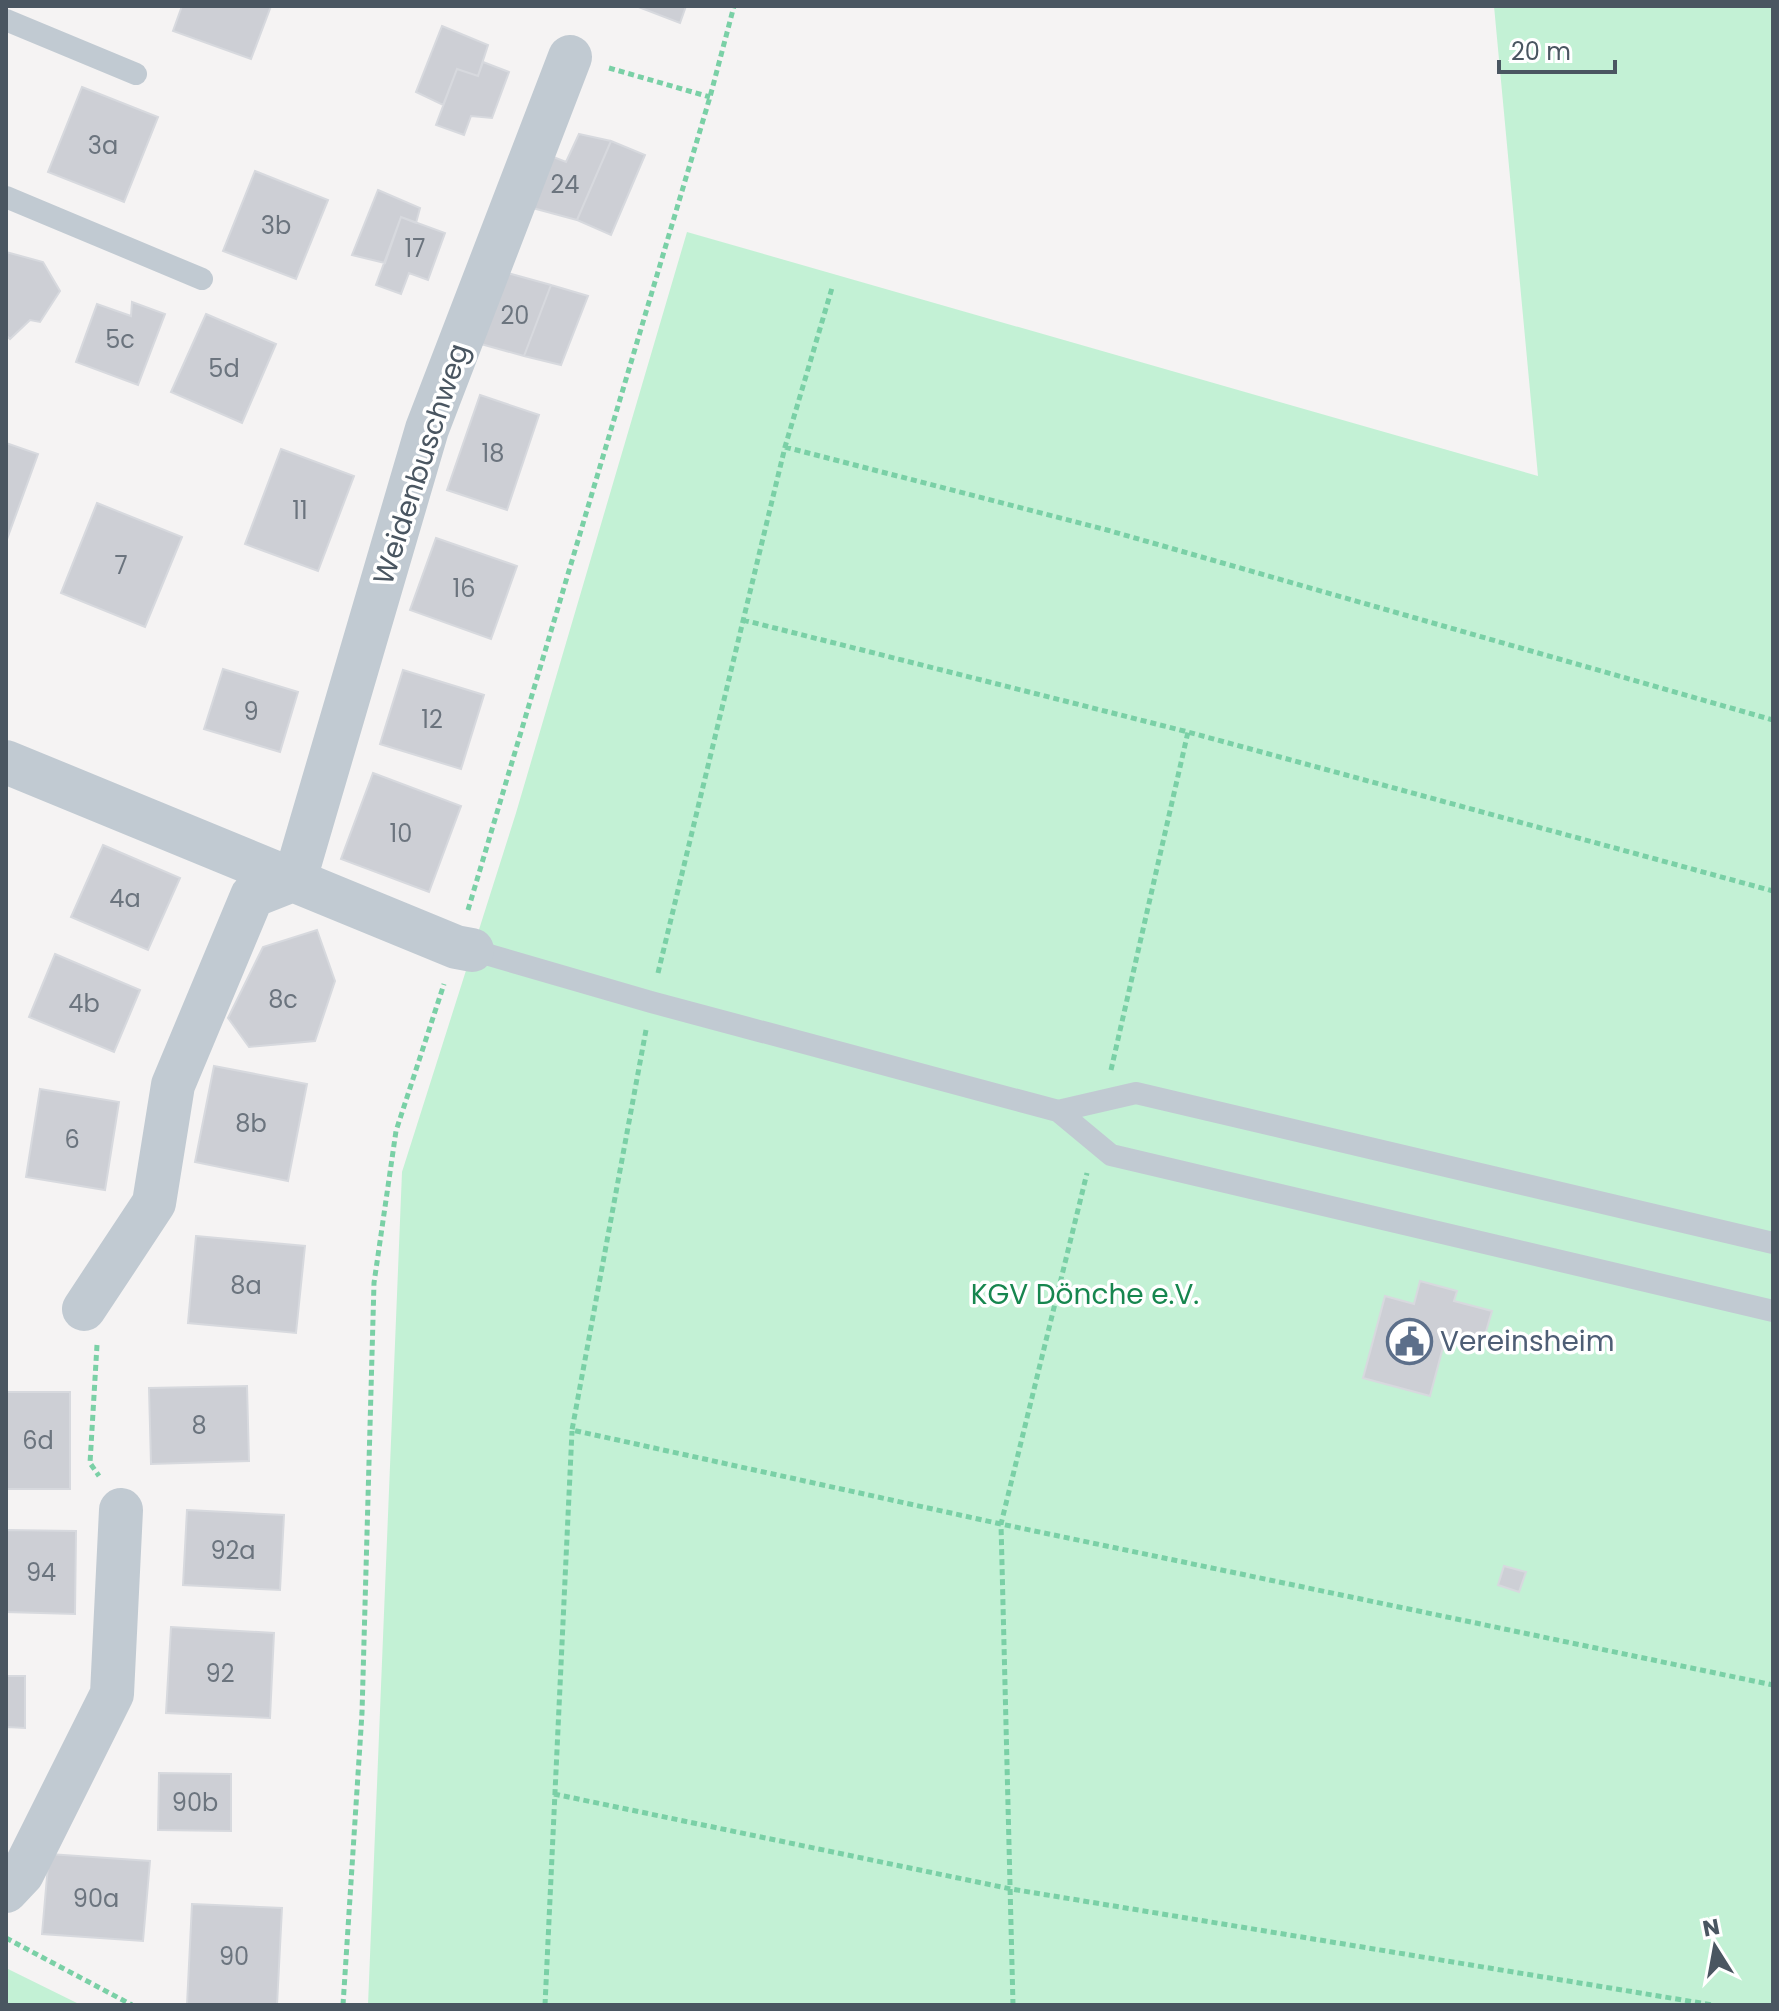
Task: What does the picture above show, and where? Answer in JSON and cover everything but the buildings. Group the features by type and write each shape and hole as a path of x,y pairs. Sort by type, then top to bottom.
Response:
{"street":[{"name":"Weidenbuschweg","path":"295,879 427,429 570,57"},
{"path":"6,762 464,948"},
{"path":"84,1309 154,1203 173,1085 252,896 295,879"},
{"path":"6,1891 22,1874 112,1694 121,1510"}],"lane":[{"path":"6,20 136,74"},
{"path":"6,197 202,279"},
{"path":"464,948 651,1002 1058,1111 1111,1155 1773,1311"},
{"path":"1058,1111 1136,1093 1773,1243"}],"path":[{"path":"343,2005 362,1713 374,1283 396,1131 464,948 482,868 710,97 734,6"},
{"path":"570,57 710,97"},
{"path":"545,2005 572,1430 651,1002 785,447 832,288"},
{"path":"785,447 1107,530 1773,720"},
{"path":"743,620 1188,732 1773,891"},
{"path":"1104,1100 1188,732"},
{"path":"1013,2005 1001,1524 1095,1142"},
{"path":"84,1309 98,1348 90,1463 121,1510"},
{"path":"572,1430 1001,1524 1773,1685"},
{"path":"554,1794 1011,1889 1713,2005"},
{"path":"6,1938 132,2005"}],"green space":[{"name":"KGV Dönche e.V.","path":"1494,6 1773,6 1773,2005 368,2005 402,1172 516,813 687,232 1538,476"},
{"path":"6,1968 81,2005 6,2005"}],"place":[{"name":"Vereinsheim","path":"1409,1341"}]}
